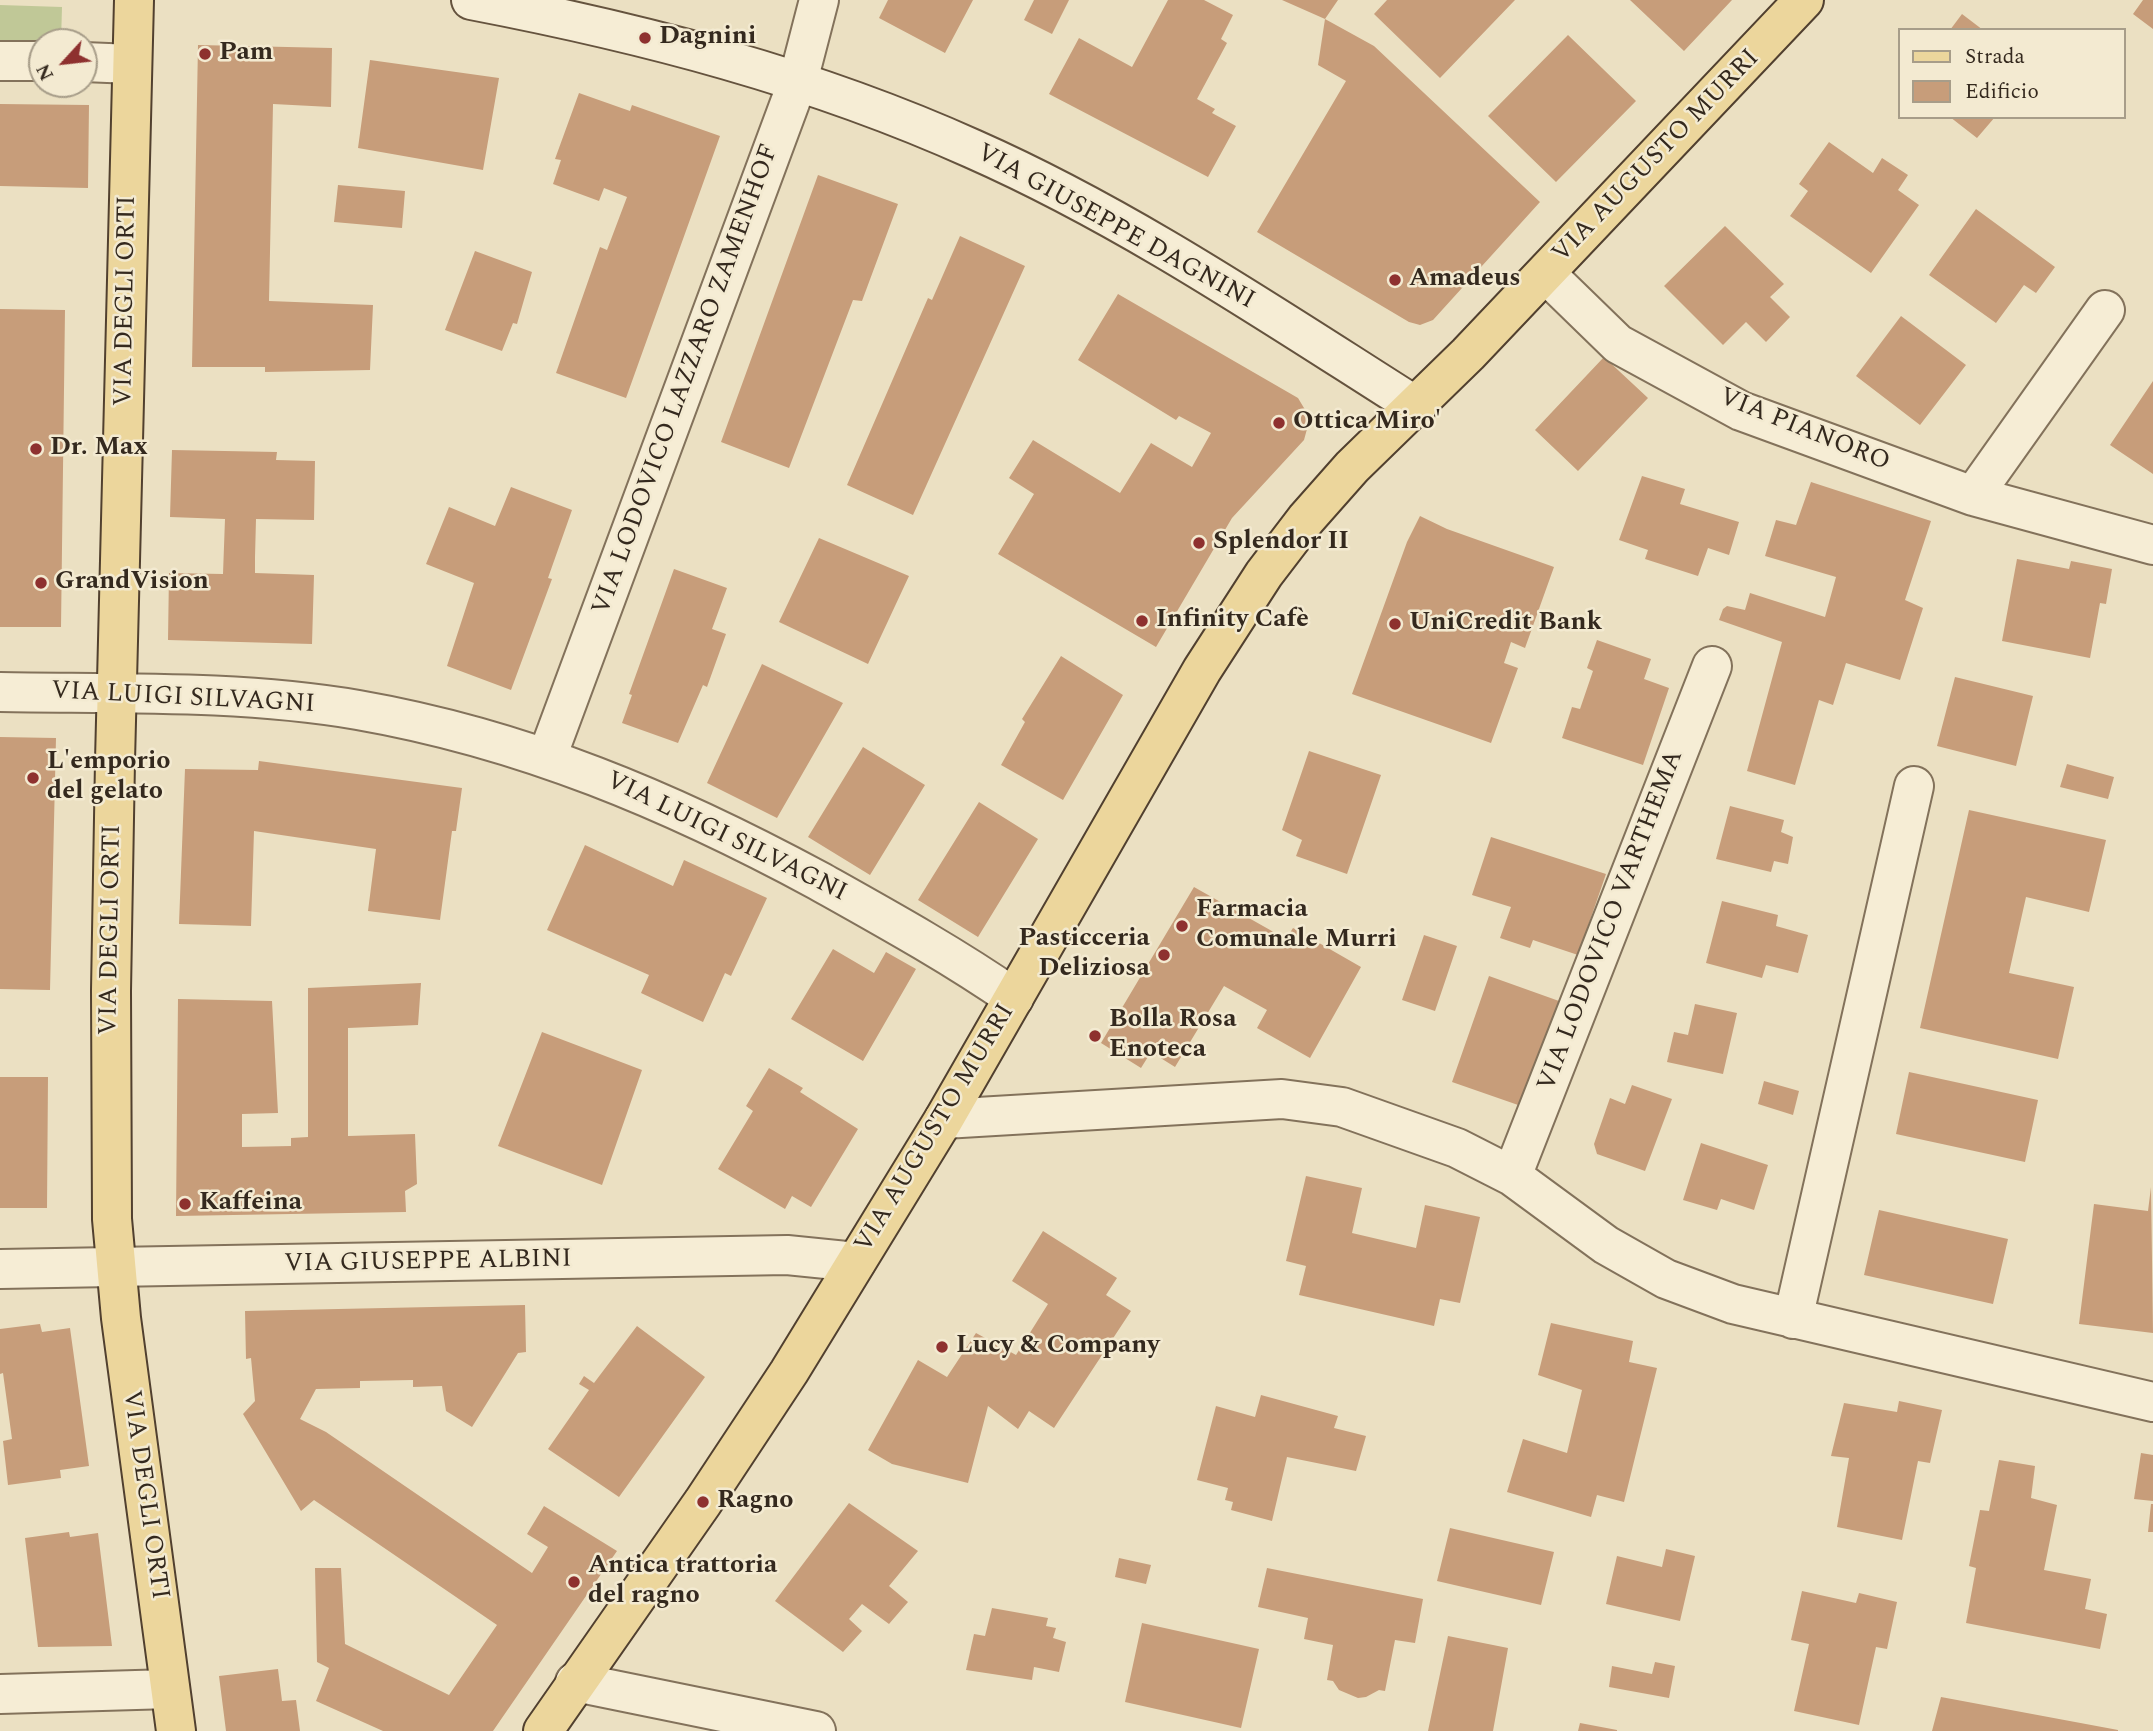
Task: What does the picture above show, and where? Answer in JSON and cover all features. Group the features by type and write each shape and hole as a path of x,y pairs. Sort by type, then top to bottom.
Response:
{"main road":[{"name":"VIA DEGLI ORTI","path":"134,0 116,692 110,1136 116,1269 176,1731"},
{"name":"VIA AUGUSTO MURRI","path":"543,1731 703,1502 789,1372 944,1119 1202,670 1264,574 1306,519 1352,467 1417,407 1546,274 1804,0"}],"street":[{"name":"VIA GIUSEPPE DAGNINI","path":"471,0 646,38 798,81 973,149 1068,196 1186,263 1417,407"},
{"name":"VIA LODOVICO LAZZARO ZAMENHOF","path":"547,757 798,81 819,0"},
{"path":"0,61 28,61"},
{"path":"98,63 132,64"},
{"name":"VIA PIANORO","path":"1546,274 1619,344 1741,411 1973,496 2153,545"},
{"path":"1973,496 2105,310"},
{"name":"VIA LODOVICO VARTHEMA","path":"1512,1176 1712,666"},
{"name":"VIA LUIGI SILVAGNI","path":"0,692 116,692 246,697 356,710 492,740 547,757 650,796 783,862 961,962 1014,998"},
{"path":"1793,1319 1914,786"},
{"path":"944,1119 1282,1099 1342,1107 1457,1148 1512,1176 1606,1245 1666,1279 1733,1304 2153,1402"},
{"name":"VIA GIUSEPPE ALBINI","path":"0,1269 787,1255 856,1262"},
{"path":"575,1682 816,1731"},
{"path":"0,1694 170,1689"}],"green space":[{"path":"0,5 62,7 61,28 28,28 28,46 0,49"}],"building":[{"path":"888,0 973,0 945,53 879,18"},
{"path":"1034,0 1069,0 1052,34 1024,20"},
{"path":"1168,0 1204,0 1233,15 1221,39 1227,43 1197,99 1215,109 1212,113 1236,126 1208,177 1049,94 1079,38 1132,67"},
{"path":"1282,0 1338,0 1325,19"},
{"path":"1387,0 1515,0 1440,78 1374,14"},
{"path":"1630,0 1732,0 1684,51"},
{"path":"2143,0 2153,0 2153,29 2133,14"},
{"path":"1962,14 1980,28 1952,28"},
{"path":"1325,19 1374,46 1540,202 1433,320 1420,325 1409,322 1257,232 1346,81 1318,65"},
{"path":"1568,35 1636,101 1556,182 1488,116"},
{"path":"198,45 332,48 331,107 273,104 269,301 373,305 370,370 265,372 265,367 192,367"},
{"path":"370,60 499,78 483,170 358,148"},
{"path":"579,93 630,111 632,105 720,136 626,398 556,373 600,247 607,250 627,197 604,188 599,201 553,184 561,160 555,159"},
{"path":"0,104 89,105 88,188 0,186"},
{"path":"1953,119 1993,119 1977,138"},
{"path":"1829,142 1873,173 1882,158 1908,175 1898,190 1919,205 1871,273 1790,216 1808,191 1799,184"},
{"path":"818,175 898,204 862,301 853,300 789,468 721,442"},
{"path":"338,185 405,191 402,228 334,222"},
{"path":"1976,209 2055,267 2036,293 2024,285 1996,323 1929,275"},
{"path":"1725,226 1784,284 1770,297 1790,317 1766,342 1746,322 1723,345 1664,286"},
{"path":"960,236 1025,266 913,515 847,485 928,298 932,300"},
{"path":"475,251 532,272 517,324 513,323 502,351 445,330"},
{"path":"1118,294 1298,398 1310,418 1304,440 1232,518 1156,647 998,554 1034,494 1009,478 1033,440 1120,493 1151,443 1192,467 1211,433 1179,416 1176,420 1078,360"},
{"path":"0,309 65,310 61,627 0,627"},
{"path":"1901,316 1966,365 1920,425 1856,376"},
{"path":"1604,357 1648,398 1578,471 1535,430"},
{"path":"2153,381 2153,474 2110,445"},
{"path":"172,450 277,452 276,460 315,461 314,520 256,519 255,557 255,573 314,575 312,644 168,640 169,573 223,574 225,519 170,517"},
{"path":"1642,476 1685,489 1680,504 1739,522 1729,555 1708,548 1698,576 1645,559 1648,550 1619,540"},
{"path":"1811,482 1931,521 1905,600 1923,608 1900,680 1846,663 1833,705 1819,700 1795,785 1747,771 1782,642 1719,620 1727,606 1745,610 1750,593 1825,617 1836,577 1765,556 1776,520 1796,525"},
{"path":"511,487 572,510 548,578 552,579 511,690 447,666 474,583 426,564 449,507 495,526"},
{"path":"1420,516 1447,529 1554,567 1525,648 1511,642 1504,663 1518,668 1491,743 1352,694 1407,542"},
{"path":"819,538 909,576 868,664 779,622"},
{"path":"2017,559 2069,569 2071,561 2112,569 2106,604 2100,603 2090,658 2002,641"},
{"path":"674,569 727,588 712,629 726,634 707,687 703,685 678,743 622,723 632,695 629,694"},
{"path":"1597,640 1651,659 1644,679 1669,688 1643,765 1562,738 1572,707 1580,709 1593,671 1587,668"},
{"path":"1061,656 1123,695 1063,800 1001,765 1025,722 1022,719"},
{"path":"762,664 843,703 777,818 707,783"},
{"path":"1955,677 2033,696 2016,766 1937,746"},
{"path":"0,737 56,738 50,990 0,989"},
{"path":"863,747 925,785 870,875 808,837"},
{"path":"1309,751 1381,775 1347,874 1296,856 1302,840 1282,830"},
{"path":"259,761 462,788 456,831 452,831 440,920 368,911 376,849 254,831 251,926 179,924 185,769 258,770"},
{"path":"2067,764 2114,777 2108,799 2060,787"},
{"path":"979,802 1038,839 978,937 918,900"},
{"path":"1730,806 1784,820 1781,832 1793,837 1788,864 1774,861 1771,872 1716,859"},
{"path":"1969,810 2106,840 2089,912 2026,897 2009,973 2074,987 2058,1059 1920,1028"},
{"path":"1491,837 1606,874 1578,955 1533,940 1530,948 1500,938 1511,907 1472,895"},
{"path":"585,845 673,886 684,860 767,898 731,976 725,973 703,1022 641,993 649,975 547,930"},
{"path":"1194,887 1286,939 1293,928 1361,967 1310,1058 1257,1028 1267,1010 1224,986 1175,1067 1151,1052 1141,1068 1101,1043"},
{"path":"1722,901 1778,915 1776,926 1808,935 1798,973 1766,965 1762,978 1706,963"},
{"path":"1424,935 1457,946 1435,1011 1402,1000"},
{"path":"833,949 874,973 886,952 916,969 863,1061 791,1019"},
{"path":"1489,976 1559,1001 1521,1106 1452,1082"},
{"path":"421,983 418,1025 348,1028 348,1136 415,1134 417,1184 405,1191 406,1212 176,1216 178,999 272,1001 278,1113 242,1114 242,1147 291,1146 291,1138 308,1137 308,988"},
{"path":"1695,1004 1737,1013 1723,1074 1667,1062 1674,1032 1688,1035"},
{"path":"542,1032 642,1070 602,1185 498,1146"},
{"path":"769,1068 803,1088 800,1092 858,1129 811,1207 792,1196 785,1209 718,1169 753,1111 746,1106"},
{"path":"1909,1072 2038,1100 2025,1162 1896,1134"},
{"path":"0,1077 48,1077 47,1208 0,1208"},
{"path":"1764,1081 1799,1091 1793,1115 1758,1104"},
{"path":"1632,1085 1672,1099 1645,1171 1597,1154 1594,1144 1610,1098 1625,1104"},
{"path":"1701,1143 1768,1165 1754,1210 1721,1199 1717,1210 1683,1200"},
{"path":"1306,1176 1362,1188 1352,1233 1416,1248 1425,1205 1480,1217 1460,1303 1440,1299 1434,1326 1299,1295 1306,1266 1286,1261"},
{"path":"2151,1187 2153,1333 2079,1324 2094,1204 2148,1211"},
{"path":"1879,1210 2008,1239 1993,1304 1864,1275"},
{"path":"1043,1231 1117,1278 1106,1295 1131,1311 1054,1428 1029,1411 1018,1429 988,1406 968,1483 892,1464 868,1450 918,1360 947,1377 976,1333 1016,1355 1048,1304 1012,1281"},
{"path":"525,1305 526,1352 518,1353 472,1427 446,1411 442,1386 413,1387 413,1380 360,1381 360,1388 316,1389 300,1419 326,1432 532,1573 548,1547 527,1534 544,1506 617,1551 493,1731 383,1731 316,1701 329,1668 317,1662 315,1568 341,1568 345,1644 449,1695 497,1625 314,1500 301,1511 243,1414 255,1401 251,1358 246,1359 245,1311"},
{"path":"1551,1323 1633,1341 1629,1362 1657,1368 1624,1502 1597,1495 1591,1517 1507,1492 1523,1439 1567,1453 1582,1390 1538,1375"},
{"path":"40,1324 42,1332 70,1328 89,1466 60,1470 61,1478 8,1485 3,1441 12,1439 3,1373 0,1374 0,1329"},
{"path":"637,1326 705,1377 619,1497 548,1449 589,1390 579,1384 584,1376 594,1383"},
{"path":"1261,1395 1338,1416 1334,1428 1366,1436 1356,1471 1287,1457 1272,1521 1231,1510 1233,1502 1225,1500 1228,1488 1197,1480 1216,1406 1255,1417"},
{"path":"1899,1401 1942,1410 1930,1463 1918,1461 1902,1540 1837,1527 1849,1458 1831,1456 1844,1403 1897,1412"},
{"path":"2141,1453 2153,1455 2153,1501 2134,1499"},
{"path":"1999,1460 2035,1466 2031,1498 2057,1505 2044,1570 2091,1579 2085,1609 2107,1614 2100,1649 1966,1623 1976,1568 1969,1566 1980,1510 1989,1511"},
{"path":"849,1503 918,1551 889,1586 908,1602 889,1624 862,1604 849,1619 862,1631 843,1652 775,1601"},
{"path":"2151,1504 2153,1532 2148,1532"},
{"path":"1450,1528 1554,1552 1541,1605 1437,1581"},
{"path":"69,1532 70,1537 98,1533 112,1646 38,1647 25,1538"},
{"path":"1666,1549 1695,1556 1680,1621 1606,1604 1617,1556 1662,1567"},
{"path":"1119,1558 1151,1565 1146,1584 1115,1577"},
{"path":"1267,1568 1423,1599 1415,1643 1395,1640 1385,1691 1379,1690 1358,1698 1339,1690 1333,1681 1327,1680 1333,1645 1304,1639 1308,1618 1258,1607"},
{"path":"1802,1591 1856,1603 1859,1593 1897,1602 1887,1649 1876,1647 1859,1725 1794,1711 1809,1644 1791,1640"},
{"path":"992,1608 1048,1618 1046,1626 1056,1628 1053,1638 1066,1642 1059,1672 1034,1667 1032,1680 966,1670 974,1634 985,1636"},
{"path":"1142,1623 1259,1649 1241,1728 1125,1702"},
{"path":"1448,1636 1508,1648 1493,1731 1428,1731"},
{"path":"1655,1662 1675,1666 1669,1698 1609,1687 1612,1666 1652,1674"},
{"path":"278,1669 282,1701 296,1700 300,1731 226,1731 219,1676"},
{"path":"1941,1697 2118,1730 2118,1731 1932,1731"},
{"path":"1580,1723 1617,1730 1617,1731 1578,1731"}],"place":[{"name":"Dagnini","path":"645,38"},
{"name":"Pam","path":"205,54"},
{"name":"Amadeus","path":"1395,280"},
{"name":"Ottica Miro'","path":"1279,423"},
{"name":"Dr. Max","path":"36,449"},
{"name":"Splendor II","path":"1199,543"},
{"name":"GrandVision","path":"41,583"},
{"name":"Infinity Cafè","path":"1142,621"},
{"name":"UniCredit Bank","path":"1395,624"},
{"name":"L'emporio del gelato","path":"33,778"},
{"name":"Farmacia Comunale Murri","path":"1182,926"},
{"name":"Pasticceria Deliziosa","path":"1164,955"},
{"name":"Bolla Rosa Enoteca","path":"1095,1036"},
{"name":"Kaffeina","path":"185,1204"},
{"name":"Lucy & Company","path":"942,1347"},
{"name":"Ragno","path":"703,1502"},
{"name":"Antica trattoria del ragno","path":"574,1582"}]}
